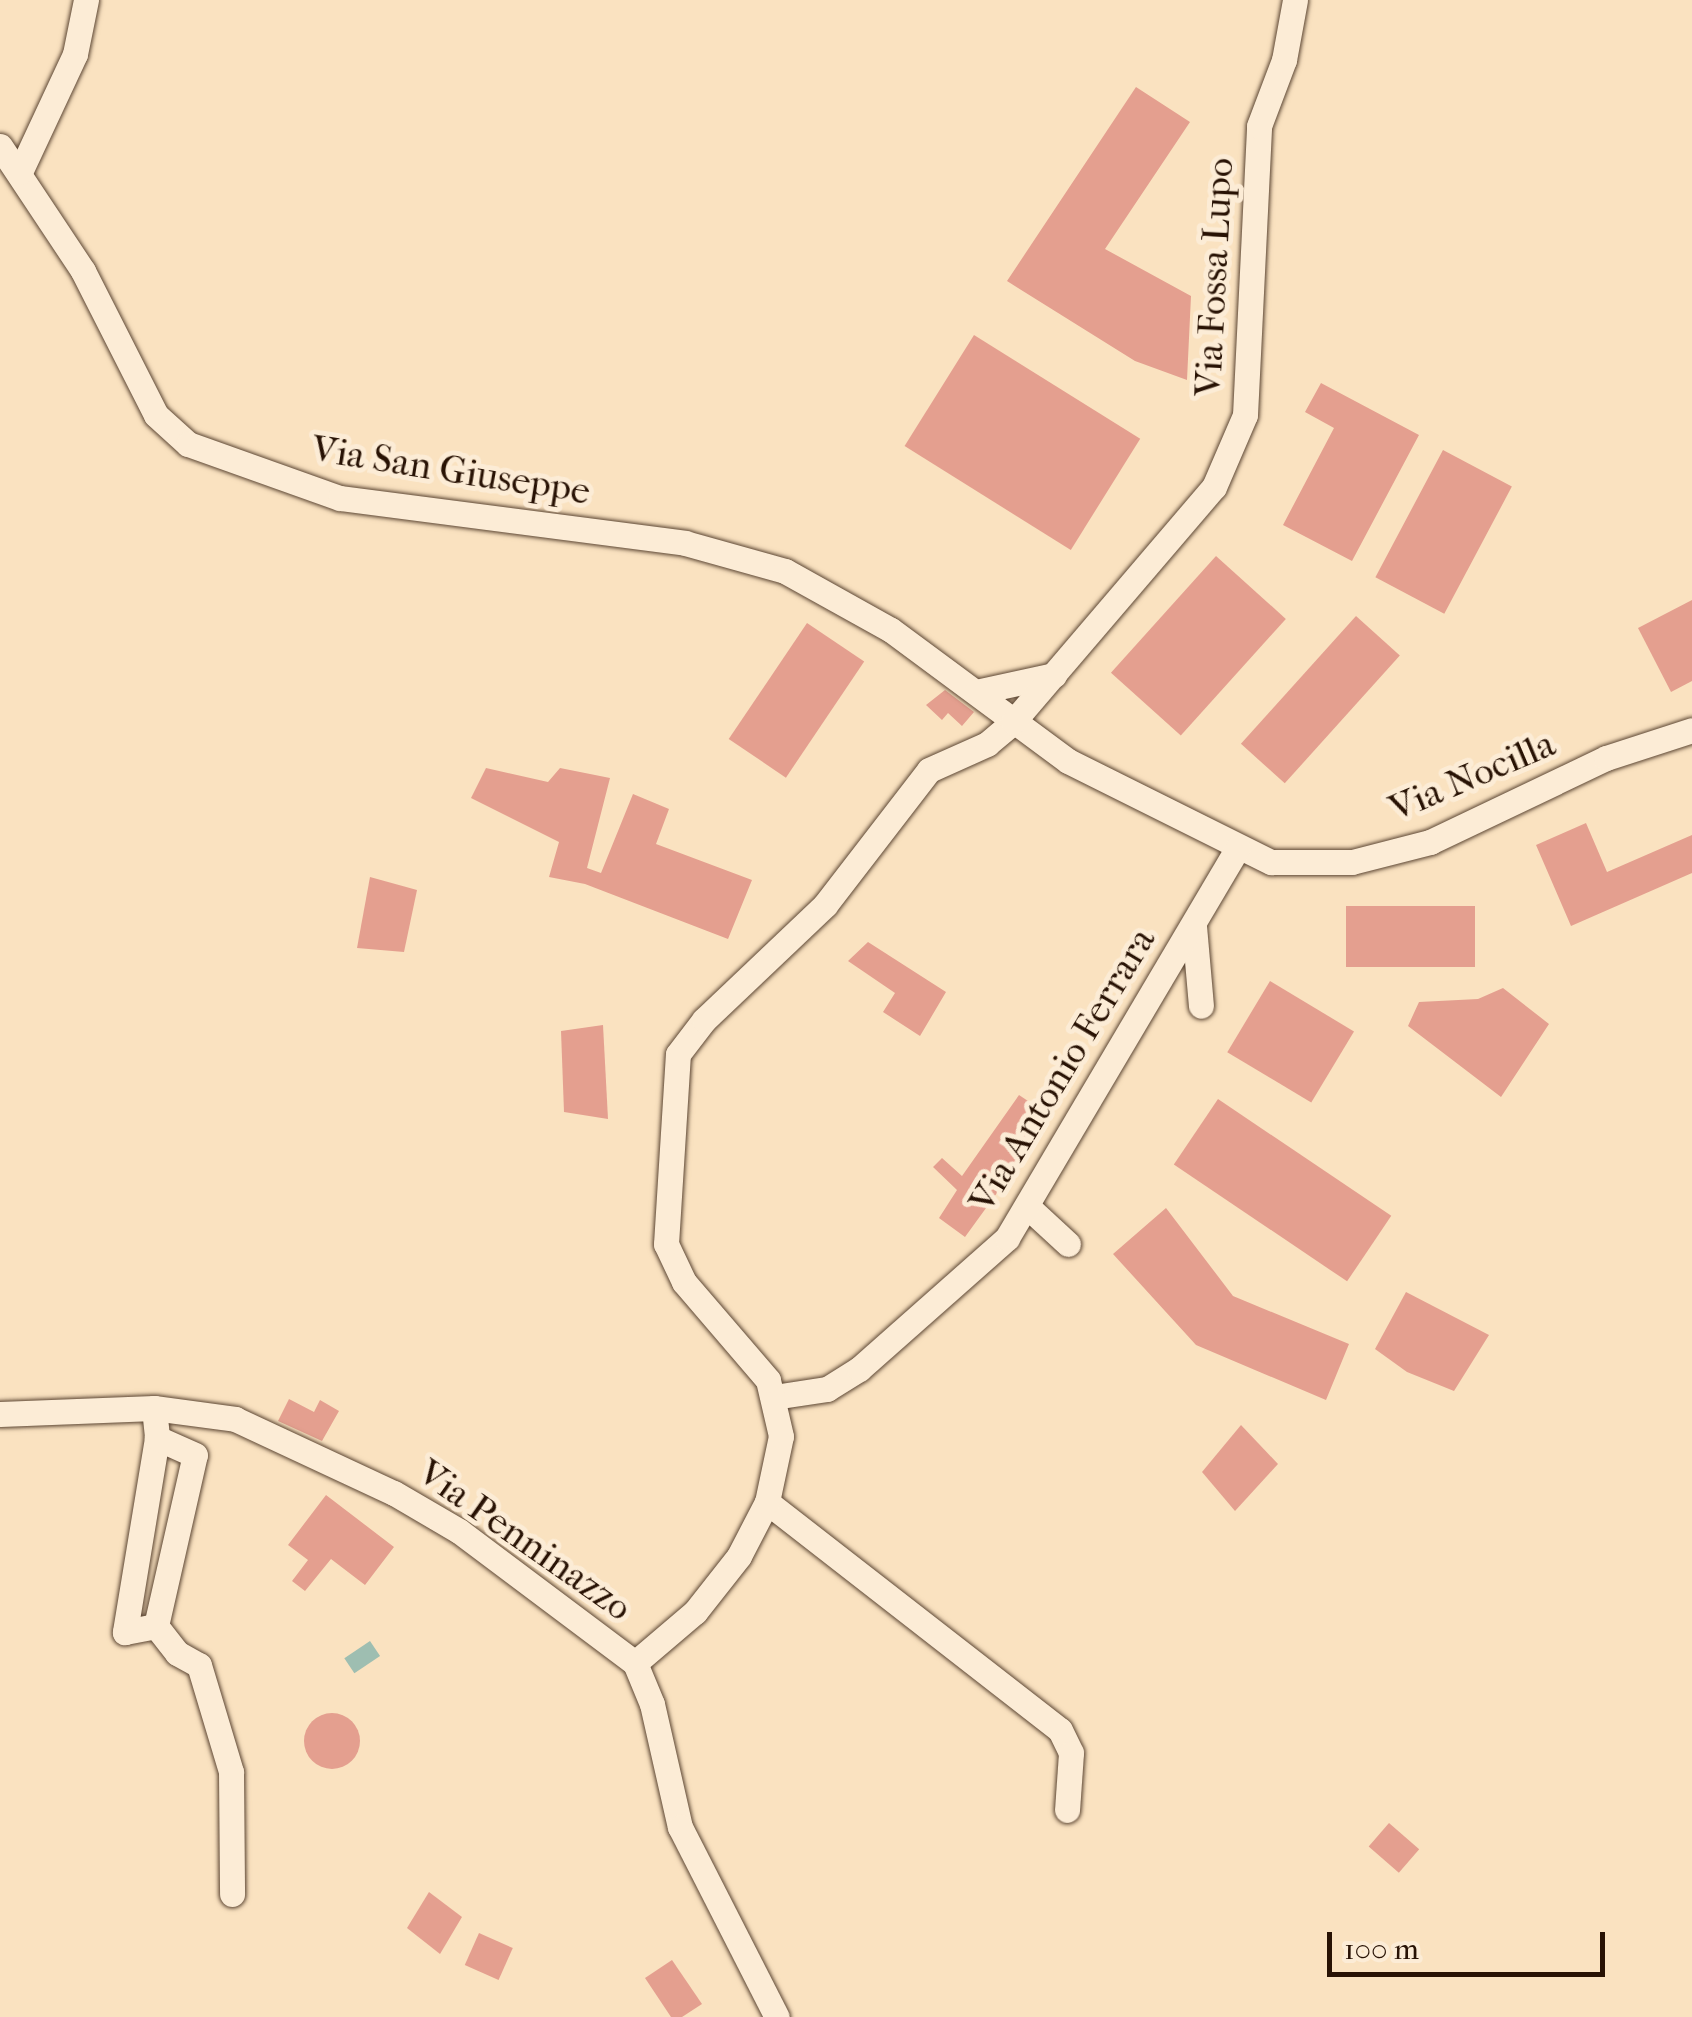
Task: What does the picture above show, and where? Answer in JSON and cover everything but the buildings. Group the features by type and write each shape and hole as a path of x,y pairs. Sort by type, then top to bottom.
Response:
{"street":[{"path":"20,172 75,54 86,0"},
{"name":"Via Fossa Lupo","path":"774,1397 753,1358 684,1282 666,1244 678,1054 704,1020 824,905 930,770 988,744 1013,722 1059,673 1214,487 1245,415 1260,126 1284,60 1294,0"},
{"name":"Via San Giuseppe","path":"0,146 110,319 156,416 188,444 340,498 734,552 815,584 976,692 1013,722"},
{"path":"976,692 1026,686 1059,673"},
{"name":"Via Nocilla","path":"1013,722 1068,761 1238,848 1271,862 1310,866 1430,842 1606,758 1692,730"},
{"name":"Via Antonio Ferrara","path":"774,1397 826,1389 859,1370 956,1286 1030,1208 1100,1073 1194,926 1238,848"},
{"path":"1194,926 1201,1006"},
{"path":"1030,1208 1068,1244"},
{"path":"636,1663 720,1582 767,1502 781,1436 774,1397"},
{"path":"154,1408 157,1438 125,1632 156,1626"},
{"name":"Via Penninazzo","path":"0,1414 154,1408 235,1418 394,1493 459,1532 636,1663 652,1704 680,1827 778,2017"},
{"path":"156,1626 195,1455 157,1438"},
{"path":"767,1502 1060,1730 1072,1754 1067,1810"},
{"path":"156,1626 177,1653 199,1664 231,1772 232,1894"}],"shaded area":[{"path":"370,1641 380,1656 354,1673 344,1658"}]}
